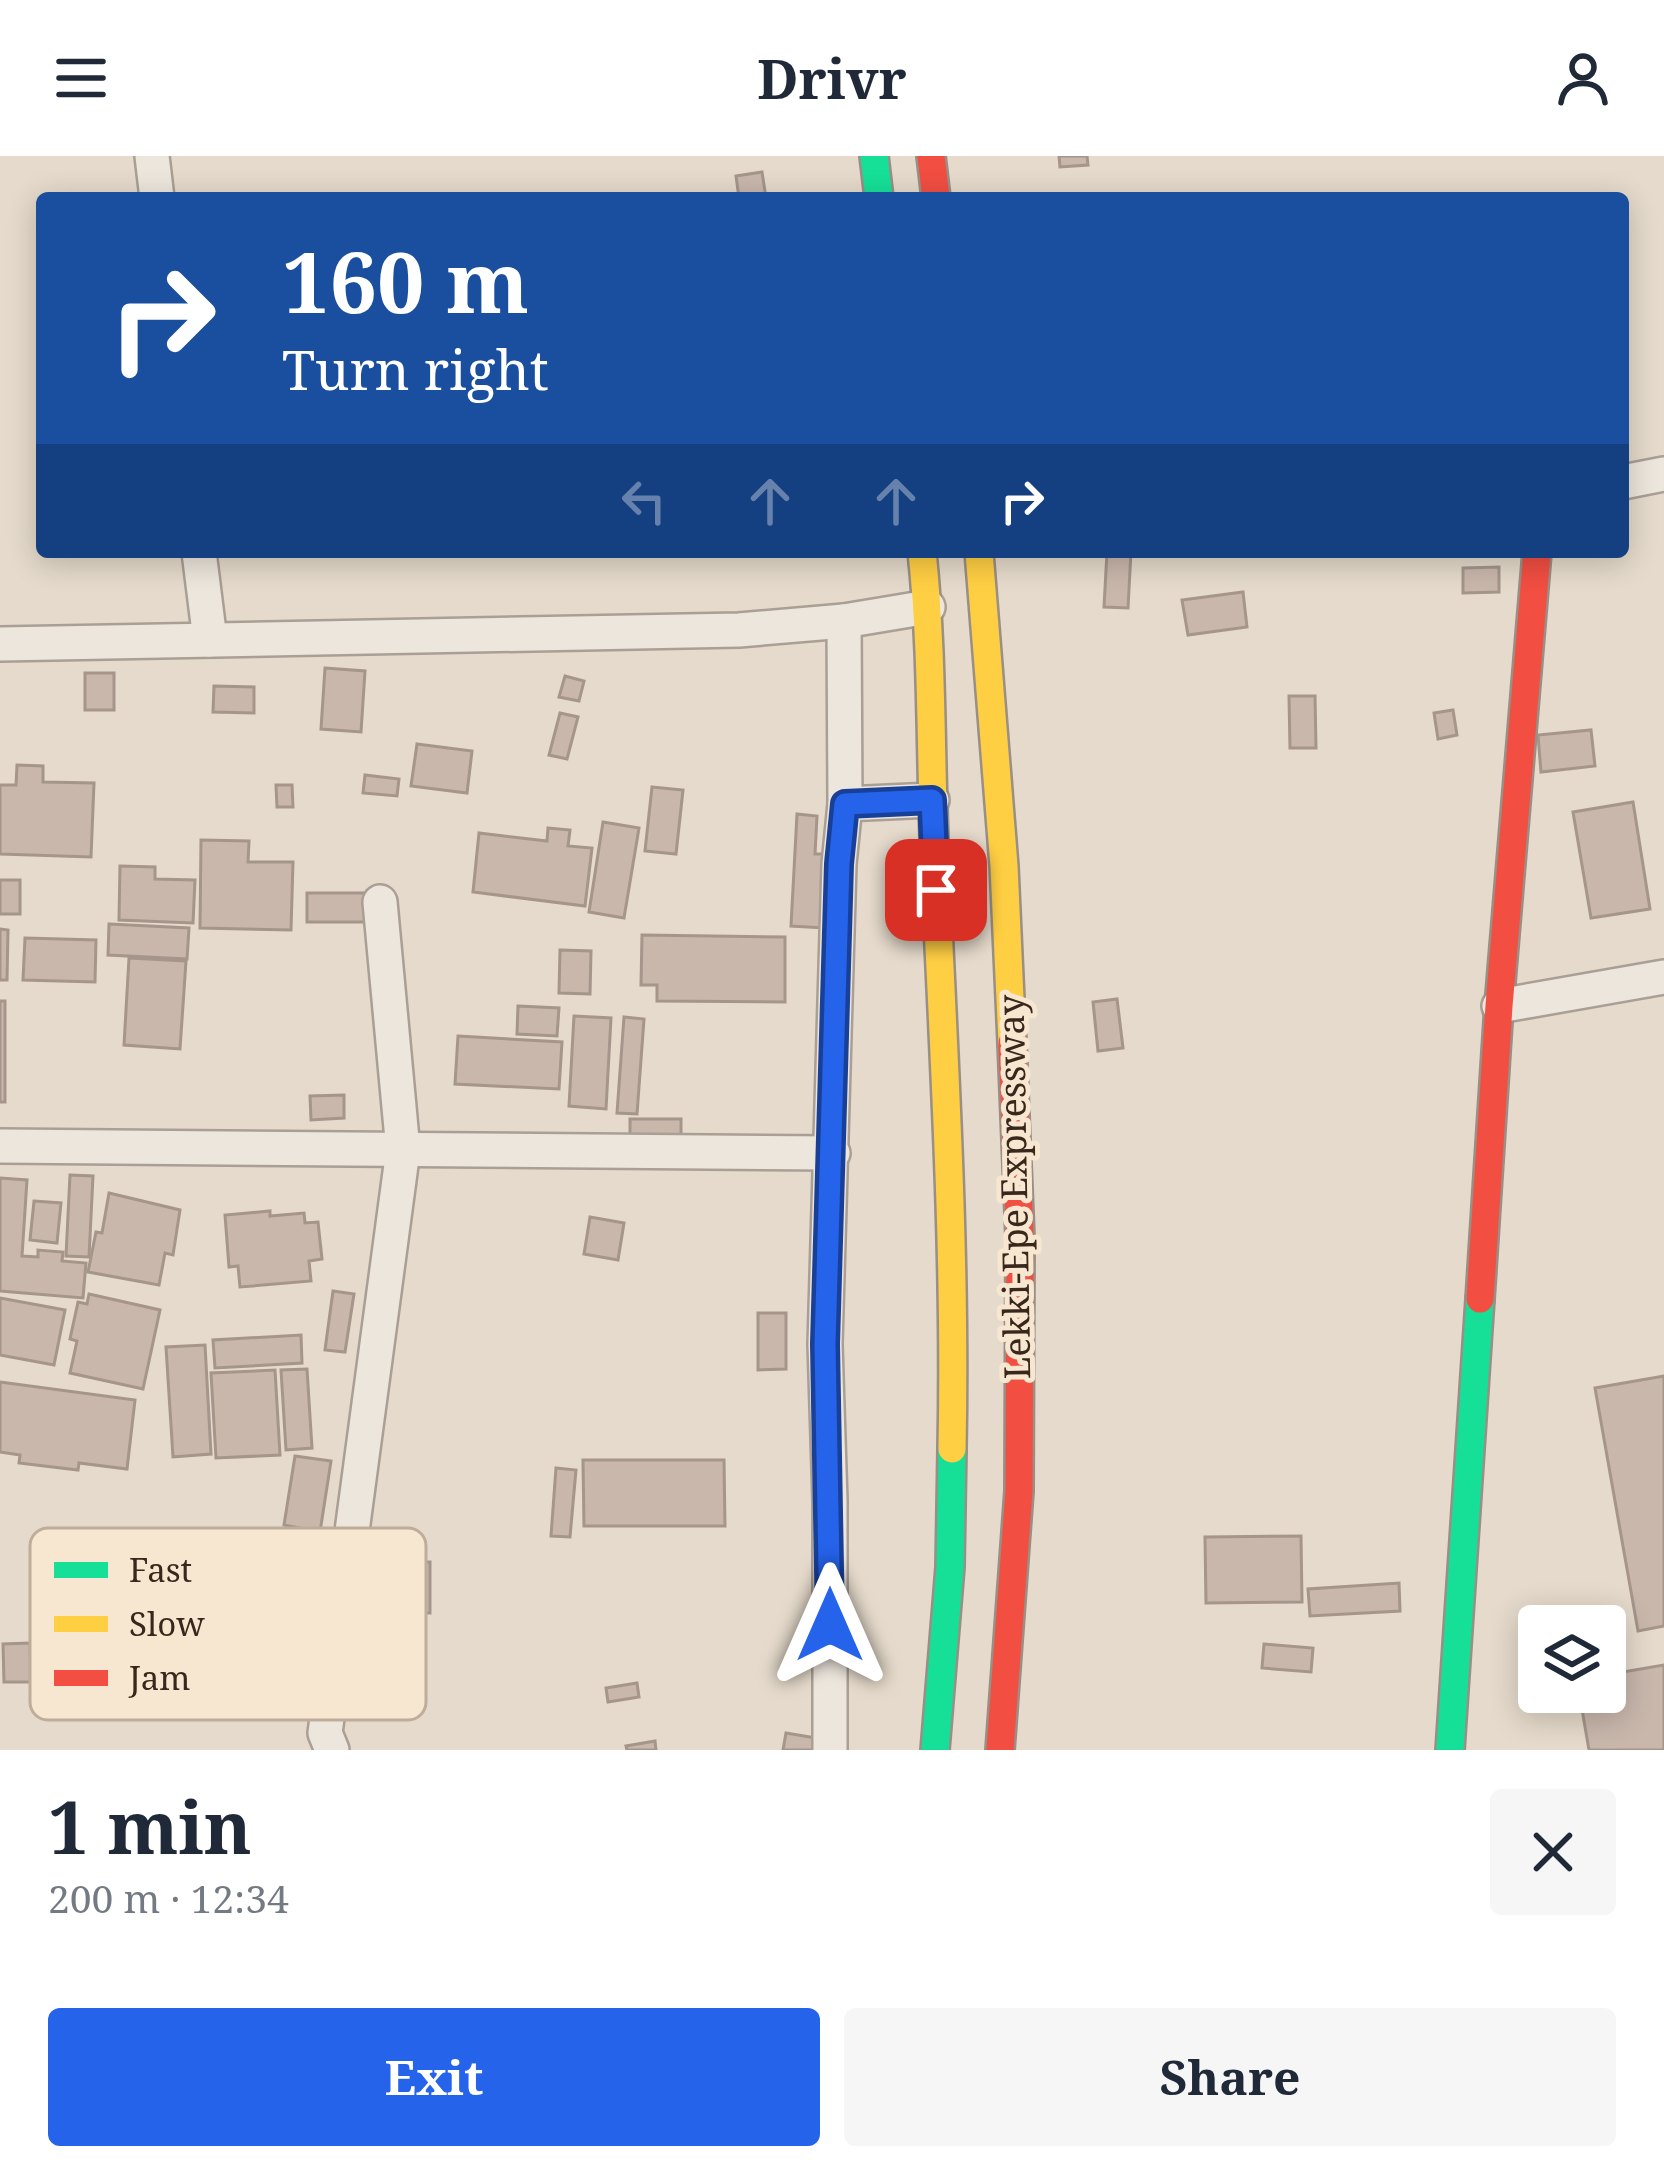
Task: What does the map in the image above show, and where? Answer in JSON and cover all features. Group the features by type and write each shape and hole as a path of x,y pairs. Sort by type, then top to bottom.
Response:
{"main road":[{"path":"874,156 878,192"},
{"path":"932,156 935,192"},
{"name":"Lekki-Epe Expressway","path":"923,558 955,1295 950,1568 935,1750"},
{"name":"Lekki-Epe Expressway","path":"979,558 1004,866 1021,1238 1018,1491 1000,1750"},
{"path":"1450,1750 1499,1006 1536,558"}],"street":[{"path":"152,156 157,192"},
{"path":"1629,481 1664,475"},
{"path":"200,558 210,640"},
{"path":"0,644 739,630 844,621 928,607"},
{"path":"830,1750 825,1344 839,864 845,804 844,621"},
{"path":"845,804 932,800"},
{"path":"352,1528 403,1150 380,902"},
{"path":"1499,1006 1664,977"},
{"path":"0,1147 832,1153"},
{"path":"327,1720 325,1733 332,1750"}],"building":[{"path":"1059,156 1087,156 1088,165 1060,167"},
{"path":"762,172 765,192 738,192 736,176"},
{"path":"1107,558 1131,558 1128,608 1104,607"},
{"path":"1499,567 1499,592 1463,593 1463,568"},
{"path":"1243,592 1247,627 1188,635 1182,600"},
{"path":"325,668 365,671 361,732 321,729"},
{"path":"85,673 114,673 114,710 85,710"},
{"path":"565,676 584,681 579,701 559,697"},
{"path":"214,686 254,687 254,713 213,712"},
{"path":"1289,696 1315,696 1316,748 1290,748"},
{"path":"1453,710 1457,735 1438,739 1434,713"},
{"path":"560,713 578,717 567,759 549,755"},
{"path":"1591,730 1595,766 1541,772 1538,735"},
{"path":"417,744 472,751 467,793 411,786"},
{"path":"17,765 43,766 43,782 94,783 91,857 0,854 0,785 16,785"},
{"path":"365,775 399,779 397,796 363,793"},
{"path":"276,785 292,785 293,807 277,807"},
{"path":"652,787 683,790 676,854 645,851"},
{"path":"1633,802 1650,909 1591,918 1573,812"},
{"path":"797,814 817,816 815,854 828,854 824,928 791,926"},
{"path":"603,822 639,828 624,918 589,912"},
{"path":"548,828 570,830 568,846 592,848 585,906 473,892 479,833 547,841"},
{"path":"201,840 249,841 248,862 293,862 291,930 200,928"},
{"path":"120,866 155,867 155,879 195,880 193,923 119,920"},
{"path":"0,880 20,880 20,914 0,914"},
{"path":"307,893 369,893 369,922 307,922"},
{"path":"109,924 189,928 187,959 108,955"},
{"path":"0,929 8,930 7,980 0,980"},
{"path":"642,935 785,937 785,1002 657,1001 657,985 641,985"},
{"path":"25,938 96,940 95,982 23,980"},
{"path":"560,950 591,951 590,994 559,993"},
{"path":"129,958 186,961 180,1049 124,1045"},
{"path":"1117,999 1123,1048 1098,1051 1093,1002"},
{"path":"0,1001 5,1001 5,1102 0,1102"},
{"path":"518,1006 559,1008 557,1036 517,1034"},
{"path":"574,1016 611,1018 606,1109 569,1106"},
{"path":"624,1017 644,1019 637,1114 617,1113"},
{"path":"458,1036 562,1042 559,1089 455,1084"},
{"path":"344,1095 344,1118 311,1120 310,1096"},
{"path":"630,1119 681,1119 681,1141 630,1142"},
{"path":"70,1175 93,1176 89,1257 66,1256"},
{"path":"0,1178 27,1180 22,1256 38,1257 38,1250 63,1252 62,1261 86,1263 83,1298 0,1291"},
{"path":"109,1193 180,1210 173,1255 165,1253 159,1285 88,1272"},
{"path":"34,1201 61,1203 57,1243 30,1240"},
{"path":"270,1211 270,1216 304,1213 305,1223 318,1222 322,1259 309,1261 311,1281 240,1287 238,1266 229,1267 225,1215"},
{"path":"590,1217 624,1223 618,1260 584,1254"},
{"path":"333,1291 354,1294 345,1352 325,1350"},
{"path":"89,1294 160,1310 143,1389 70,1373 77,1341 70,1339 78,1302 87,1304"},
{"path":"0,1298 65,1310 54,1365 0,1355"},
{"path":"758,1313 786,1313 786,1369 758,1370"},
{"path":"301,1335 302,1363 215,1368 213,1340"},
{"path":"205,1345 211,1454 173,1457 166,1347"},
{"path":"307,1369 312,1448 286,1450 281,1370"},
{"path":"275,1370 280,1455 216,1458 211,1373"},
{"path":"1664,1376 1664,1626 1638,1631 1595,1388"},
{"path":"0,1382 135,1400 127,1469 79,1463 78,1470 19,1463 20,1455 0,1452"},
{"path":"295,1456 331,1461 321,1528 284,1525"},
{"path":"583,1460 724,1460 725,1526 584,1526"},
{"path":"556,1468 576,1470 570,1537 551,1536"},
{"path":"1301,1536 1302,1602 1206,1603 1205,1537"},
{"path":"426,1562 430,1562 430,1613 426,1613"},
{"path":"1399,1583 1400,1611 1310,1616 1308,1589"},
{"path":"30,1643 30,1682 4,1682 3,1644"},
{"path":"1264,1644 1313,1648 1311,1672 1262,1668"},
{"path":"1664,1665 1664,1750 1589,1750 1583,1713 1626,1713 1626,1671"},
{"path":"637,1683 639,1697 608,1702 606,1688"},
{"path":"786,1733 822,1739 821,1750 783,1750"},
{"path":"655,1741 656,1750 627,1750 626,1746"}],"traffic: fast":[{"path":"874,156 878,192"},
{"path":"1450,1750 1480,1299"},
{"path":"935,1750 950,1567 952,1449"}],"traffic: slow":[{"path":"922,558 948,1156 952,1449"},
{"path":"979,558 1004,866 1012,1043"}],"traffic: jam":[{"path":"931,156 935,192"},
{"path":"1480,1299 1536,558"},
{"path":"1000,1750 1019,1491 1020,1238 1012,1043"}],"route":[{"path":"830,1625 825,1344 839,864 845,804 932,800 936,890"}]}
